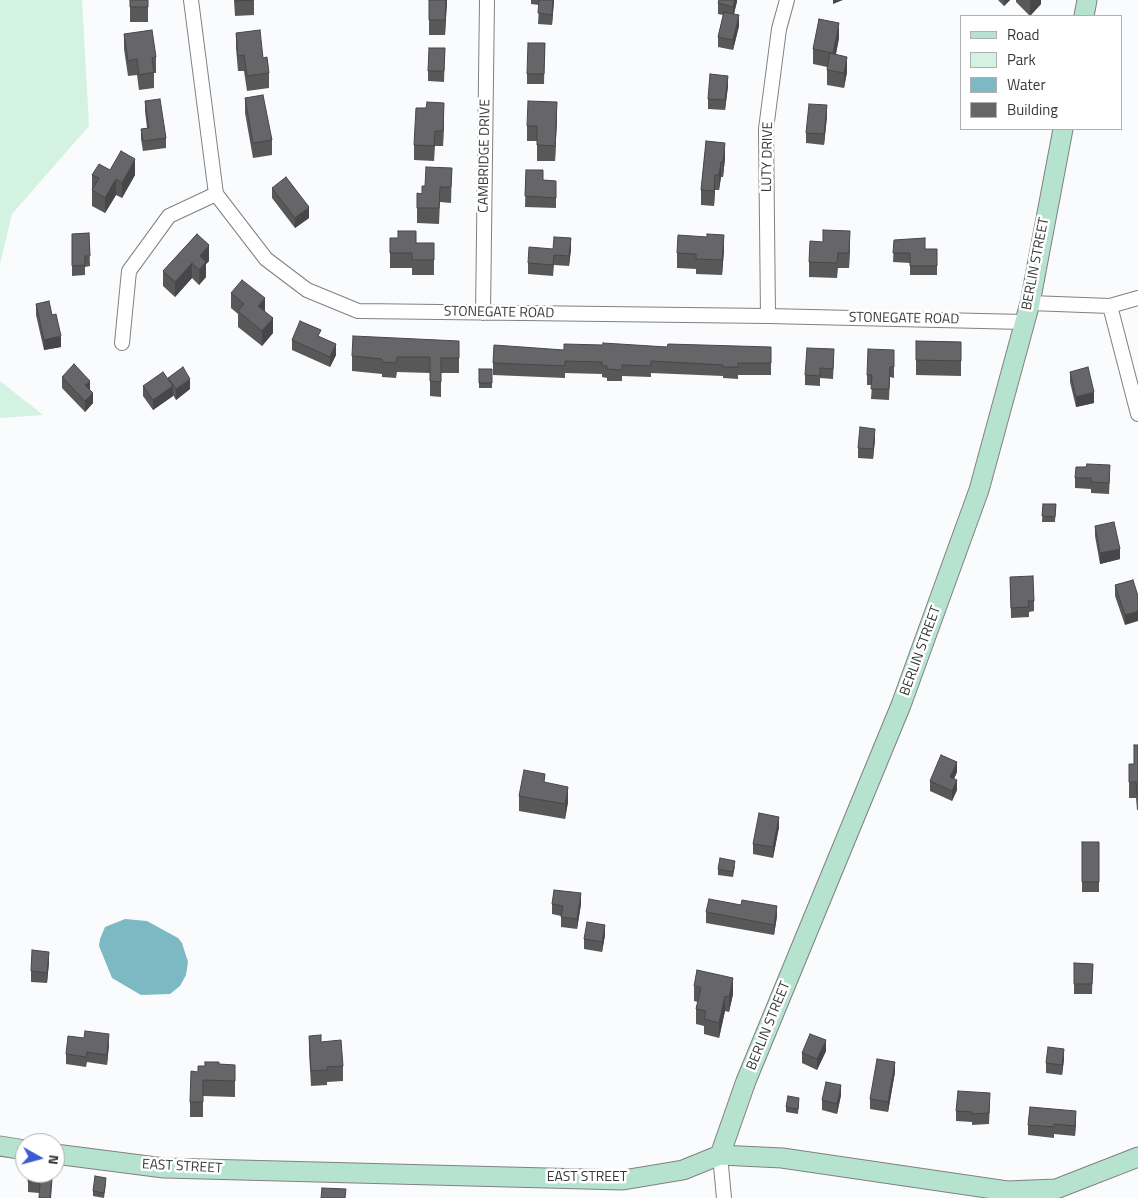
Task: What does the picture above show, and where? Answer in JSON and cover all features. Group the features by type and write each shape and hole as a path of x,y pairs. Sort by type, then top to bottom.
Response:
{"main road":[{"path":"1084,15 1087,0"},
{"name":"BERLIN STREET","path":"720,1155 746,1081 902,705 979,490 1030,303 1063,130"},
{"path":"0,1146 15,1148"},
{"name":"EAST STREET","path":"65,1155 164,1168 623,1180 682,1170 720,1155 782,1158 1007,1191 1056,1190 1138,1157"}],"street":[{"path":"122,343 129,271 169,216 216,194 191,0"},
{"name":"CAMBRIDGE DRIVE","path":"483,313 488,0"},
{"name":"LUTY DRIVE","path":"768,316 766,129 779,29 787,0"},
{"name":"STONEGATE ROAD","path":"216,194 266,259 307,290 358,311 768,316 1024,322"},
{"path":"1030,303 1110,306 1138,298"},
{"path":"1110,306 1138,414"},
{"path":"720,1155 724,1198"}],"green space":[{"path":"0,0 82,0 89,126 12,214 0,264"},
{"path":"0,381 43,415 0,418"}],"water":[{"path":"125,919 147,921 178,938 182,943 188,962 186,975 180,986 170,994 141,995 112,978 99,946 100,939 105,927"}],"building":[{"path":"130,0 148,0 148,7 130,7"},
{"path":"429,0 446,0 445,20 429,20"},
{"path":"539,0 553,0 552,15 538,13"},
{"path":"719,0 735,0 733,7 718,3"},
{"path":"724,12 739,15 733,40 718,37"},
{"path":"819,19 839,23 833,53 813,49"},
{"path":"152,30 156,57 152,58 154,72 139,75 137,59 128,61 124,34"},
{"path":"260,30 263,58 267,57 269,73 247,76 244,55 238,56 236,33"},
{"path":"528,43 545,43 544,74 527,74"},
{"path":"429,48 445,48 444,71 428,71"},
{"path":"830,53 847,57 844,73 827,70"},
{"path":"710,74 728,76 725,100 708,99"},
{"path":"263,95 272,140 253,143 245,98"},
{"path":"160,99 166,138 143,141 141,129 149,128 145,101"},
{"path":"528,101 557,102 555,146 537,145 537,126 527,126"},
{"path":"427,102 444,103 443,131 435,131 434,146 414,145 416,108 426,108"},
{"path":"809,104 827,105 824,134 806,133"},
{"path":"706,141 725,143 723,162 721,162 719,175 715,175 714,191 701,190"},
{"path":"121,151 135,159 122,183 116,179 105,198 92,190 99,178 92,175 99,164 110,170"},
{"path":"426,167 452,168 451,187 440,187 439,208 417,208 417,193 422,194 422,186 425,186"},
{"path":"526,170 543,170 543,180 556,181 556,198 525,196"},
{"path":"286,177 309,207 295,218 272,188"},
{"path":"823,230 850,231 849,253 838,253 837,263 809,262 810,241 823,242"},
{"path":"398,231 416,231 416,243 434,243 434,260 412,260 412,253 390,253 390,238 398,238"},
{"path":"89,233 90,256 85,256 85,265 72,266 72,234"},
{"path":"197,234 209,245 200,256 206,262 199,270 192,263 175,282 163,271"},
{"path":"707,234 724,235 722,260 696,259 696,254 677,253 678,235 707,237"},
{"path":"554,237 571,238 569,256 554,255 553,265 528,263 529,247 553,249"},
{"path":"925,238 925,249 937,249 937,266 910,266 910,253 893,253 894,240"},
{"path":"242,280 265,298 258,306 273,318 262,331 238,311 244,304 231,293"},
{"path":"49,301 52,315 56,314 61,336 44,340 36,304"},
{"path":"300,321 321,330 318,336 336,344 330,357 292,340"},
{"path":"353,336 459,341 459,358 441,358 441,382 430,381 430,357 397,357 396,363 382,362 382,359 352,356"},
{"path":"916,341 961,342 961,361 916,360"},
{"path":"603,343 667,347 668,344 771,347 771,363 738,363 738,367 723,367 723,365 651,361 651,366 622,365 622,370 607,369 607,366 602,366 602,362 565,361 565,366 493,363 494,345 564,350 564,344 603,345"},
{"path":"807,348 834,349 833,369 820,368 820,376 805,375"},
{"path":"868,349 894,350 894,367 890,367 889,389 871,389 872,375 867,375"},
{"path":"74,364 90,381 85,385 93,393 85,401 62,377"},
{"path":"183,367 190,379 176,389 168,378"},
{"path":"1088,367 1094,392 1076,397 1070,372"},
{"path":"479,369 492,369 492,383 479,383"},
{"path":"163,372 173,386 153,400 143,386"},
{"path":"860,427 875,429 873,449 858,448"},
{"path":"1087,464 1110,465 1109,483 1091,482 1091,478 1075,478 1076,467 1086,467"},
{"path":"1043,504 1056,504 1055,517 1042,516"},
{"path":"1114,522 1120,549 1100,553 1095,526"},
{"path":"1033,576 1034,601 1028,601 1029,607 1011,608 1010,577"},
{"path":"1133,580 1138,596 1138,611 1125,615 1115,585"},
{"path":"1134,745 1138,745 1138,795 1136,782 1129,782 1129,764 1134,764"},
{"path":"941,755 957,762 950,777 957,780 952,791 930,781"},
{"path":"524,770 545,774 544,782 568,787 565,804 519,796"},
{"path":"759,813 779,817 773,847 753,844"},
{"path":"1082,842 1099,842 1099,882 1082,882"},
{"path":"720,858 735,861 733,872 718,869"},
{"path":"554,890 581,893 577,919 561,917 563,906 552,904"},
{"path":"709,899 741,905 742,900 777,906 774,925 706,912"},
{"path":"587,922 605,925 602,942 584,939"},
{"path":"32,950 49,952 47,973 31,971"},
{"path":"1074,963 1093,964 1092,984 1074,984"},
{"path":"697,970 733,978 729,997 725,996 719,1023 704,1019 706,1011 696,1009 701,987 694,986"},
{"path":"85,1031 109,1034 107,1055 87,1052 86,1057 66,1054 68,1036 84,1038"},
{"path":"810,1034 826,1040 817,1059 802,1053"},
{"path":"321,1035 321,1042 341,1040 343,1066 311,1071 309,1036"},
{"path":"1048,1047 1064,1049 1062,1065 1046,1063"},
{"path":"877,1059 895,1062 888,1102 870,1099"},
{"path":"205,1062 235,1065 235,1081 203,1080 203,1102 190,1102 191,1071 198,1072 198,1066 205,1066"},
{"path":"826,1082 841,1085 837,1104 822,1100"},
{"path":"958,1091 990,1093 989,1113 972,1114 972,1112 956,1111"},
{"path":"788,1096 799,1098 798,1109 786,1107"},
{"path":"1030,1107 1076,1111 1075,1126 1054,1124 1054,1127 1028,1125"},
{"path":"95,1176 106,1178 104,1193 93,1191"},
{"path":"40,1183 51,1183 50,1198 39,1198"},
{"path":"322,1188 346,1189 345,1198 321,1198"}]}
